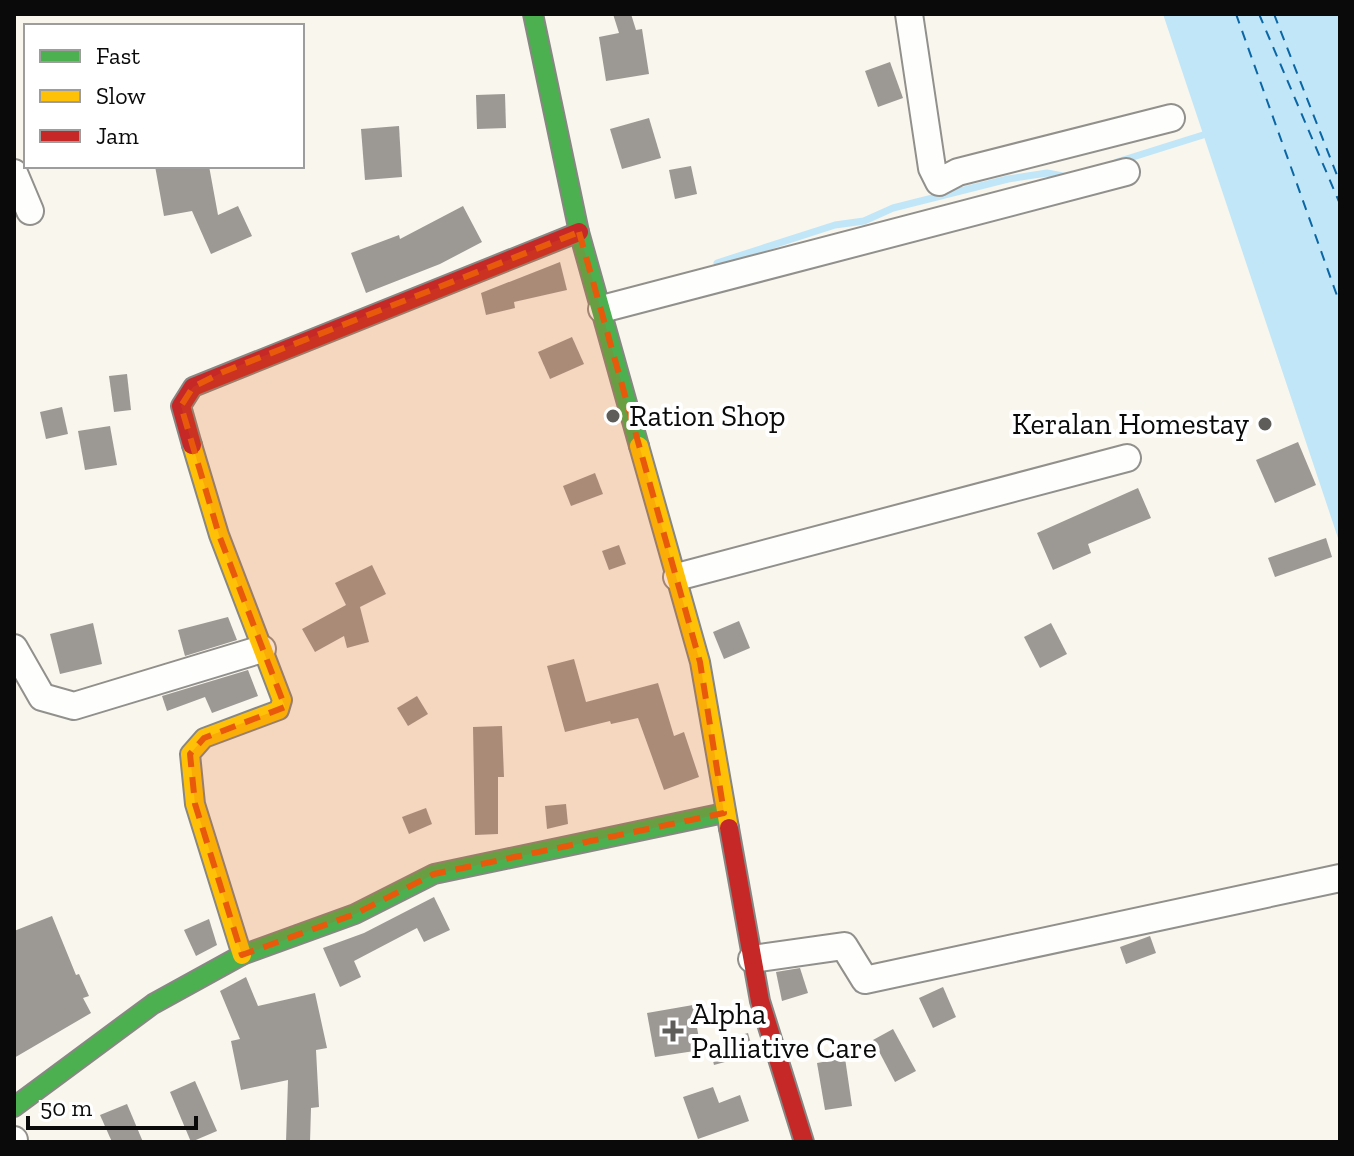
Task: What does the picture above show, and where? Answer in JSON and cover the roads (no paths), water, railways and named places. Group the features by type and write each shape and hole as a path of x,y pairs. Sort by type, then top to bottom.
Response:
{"street":[{"path":"533,14 579,232 700,662 722,780 724,813 760,1001 804,1142"},
{"path":"909,14 932,168 939,182 958,172 1171,118"},
{"path":"602,309 1126,172"},
{"path":"14,173 30,211"},
{"path":"242,955 195,804 190,754 204,738 279,710 282,700 219,535 181,406 193,387 223,372 579,232"},
{"path":"677,577 1127,458"},
{"path":"14,648 42,697 74,706 262,649"},
{"path":"14,1107 153,1004 242,955 355,914 434,874 724,813"},
{"path":"752,959 844,946 865,980 1340,878"}],"water":[{"path":"1163,14 1340,14 1340,544"}],"waterway":[{"path":"1117,162 1203,135"},
{"path":"717,263 835,225 864,221 893,208 1008,179 1047,173 1068,177"}],"place":[{"name":"Ration Shop","path":"613,416"},
{"name":"Keralan Homestay","path":"1265,424"},
{"name":"Alpha Palliative Care","path":"673,1031"}]}
